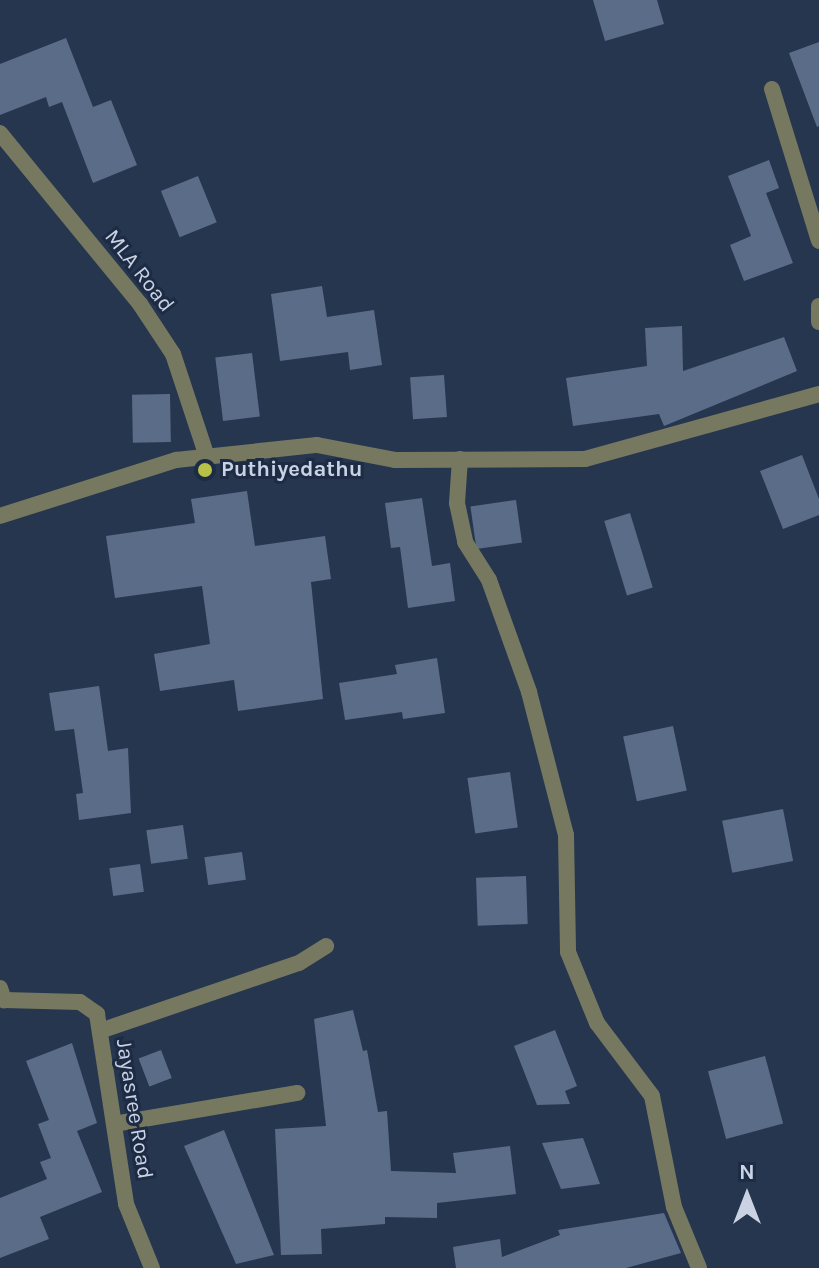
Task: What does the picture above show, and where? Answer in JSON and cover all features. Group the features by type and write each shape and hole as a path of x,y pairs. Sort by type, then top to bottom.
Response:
{"street":[{"path":"772,89 819,241"},
{"name":"MLA Road","path":"0,133 140,304 173,354 207,457"},
{"path":"819,306 819,322"},
{"path":"0,516 176,460 317,445 395,460 585,459 819,394"},
{"path":"460,459 457,503 465,542 489,580 529,692 566,835 568,952 597,1023 652,1096 674,1207 699,1268"},
{"path":"100,1031 299,963 326,946"},
{"name":"Jayasree Road","path":"0,988 4,1000 80,1002 97,1014 126,1204 152,1268"},
{"path":"114,1124 297,1093"}],"building":[{"path":"593,0 657,0 664,24 605,41"},
{"path":"66,38 93,107 111,100 137,165 93,183 62,102 49,107 46,97 0,115 0,64"},
{"path":"819,42 819,126 817,127 789,53"},
{"path":"769,160 779,188 766,193 793,263 744,281 730,245 751,236 728,176"},
{"path":"198,176 217,222 180,237 161,191"},
{"path":"322,286 327,317 374,310 382,365 350,370 348,352 280,361 271,294"},
{"path":"682,326 683,371 784,337 797,371 664,426 659,414 573,426 566,378 647,366 645,328"},
{"path":"252,353 260,417 223,421 215,358"},
{"path":"444,375 447,417 413,419 410,377"},
{"path":"170,394 171,442 133,443 132,395"},
{"path":"802,455 819,499 819,515 783,529 760,471"},
{"path":"247,491 255,546 325,536 331,579 311,582 323,699 238,711 234,680 160,691 154,654 210,644 202,586 115,598 106,536 195,523 191,499"},
{"path":"422,498 432,566 450,563 455,601 408,608 400,547 391,548 385,503"},
{"path":"516,500 522,543 476,549 470,506"},
{"path":"630,513 653,588 627,595 604,521"},
{"path":"437,658 445,713 403,719 402,712 345,720 339,683 397,674 395,665"},
{"path":"99,686 108,751 128,748 131,813 79,820 76,794 83,793 74,729 55,731 49,693"},
{"path":"673,726 687,791 637,801 623,737"},
{"path":"510,772 518,827 475,833 467,778"},
{"path":"783,809 793,861 732,873 722,821"},
{"path":"183,825 188,859 151,864 146,830"},
{"path":"242,852 246,880 208,885 204,857"},
{"path":"140,864 144,892 113,896 109,868"},
{"path":"526,876 528,924 478,926 476,878"},
{"path":"353,1010 363,1051 367,1050 378,1112 387,1111 391,1171 456,1173 453,1153 510,1146 516,1194 437,1203 437,1218 385,1217 385,1224 321,1229 322,1254 281,1255 275,1129 326,1126 314,1019"},
{"path":"555,1030 577,1086 565,1091 570,1104 537,1105 514,1046"},
{"path":"72,1043 97,1123 77,1131 102,1192 40,1217 49,1239 0,1258 0,1198 47,1179 40,1162 51,1158 38,1124 49,1120 26,1061"},
{"path":"161,1050 172,1078 149,1087 139,1059"},
{"path":"765,1056 783,1124 726,1139 708,1071"},
{"path":"224,1130 274,1255 236,1264 184,1146"},
{"path":"583,1138 600,1184 561,1189 542,1143"},
{"path":"664,1213 681,1253 626,1268 456,1268 453,1247 500,1239 502,1257 560,1235 558,1230"}],"place":[{"name":"Puthiyedathu","path":"205,470"}]}
